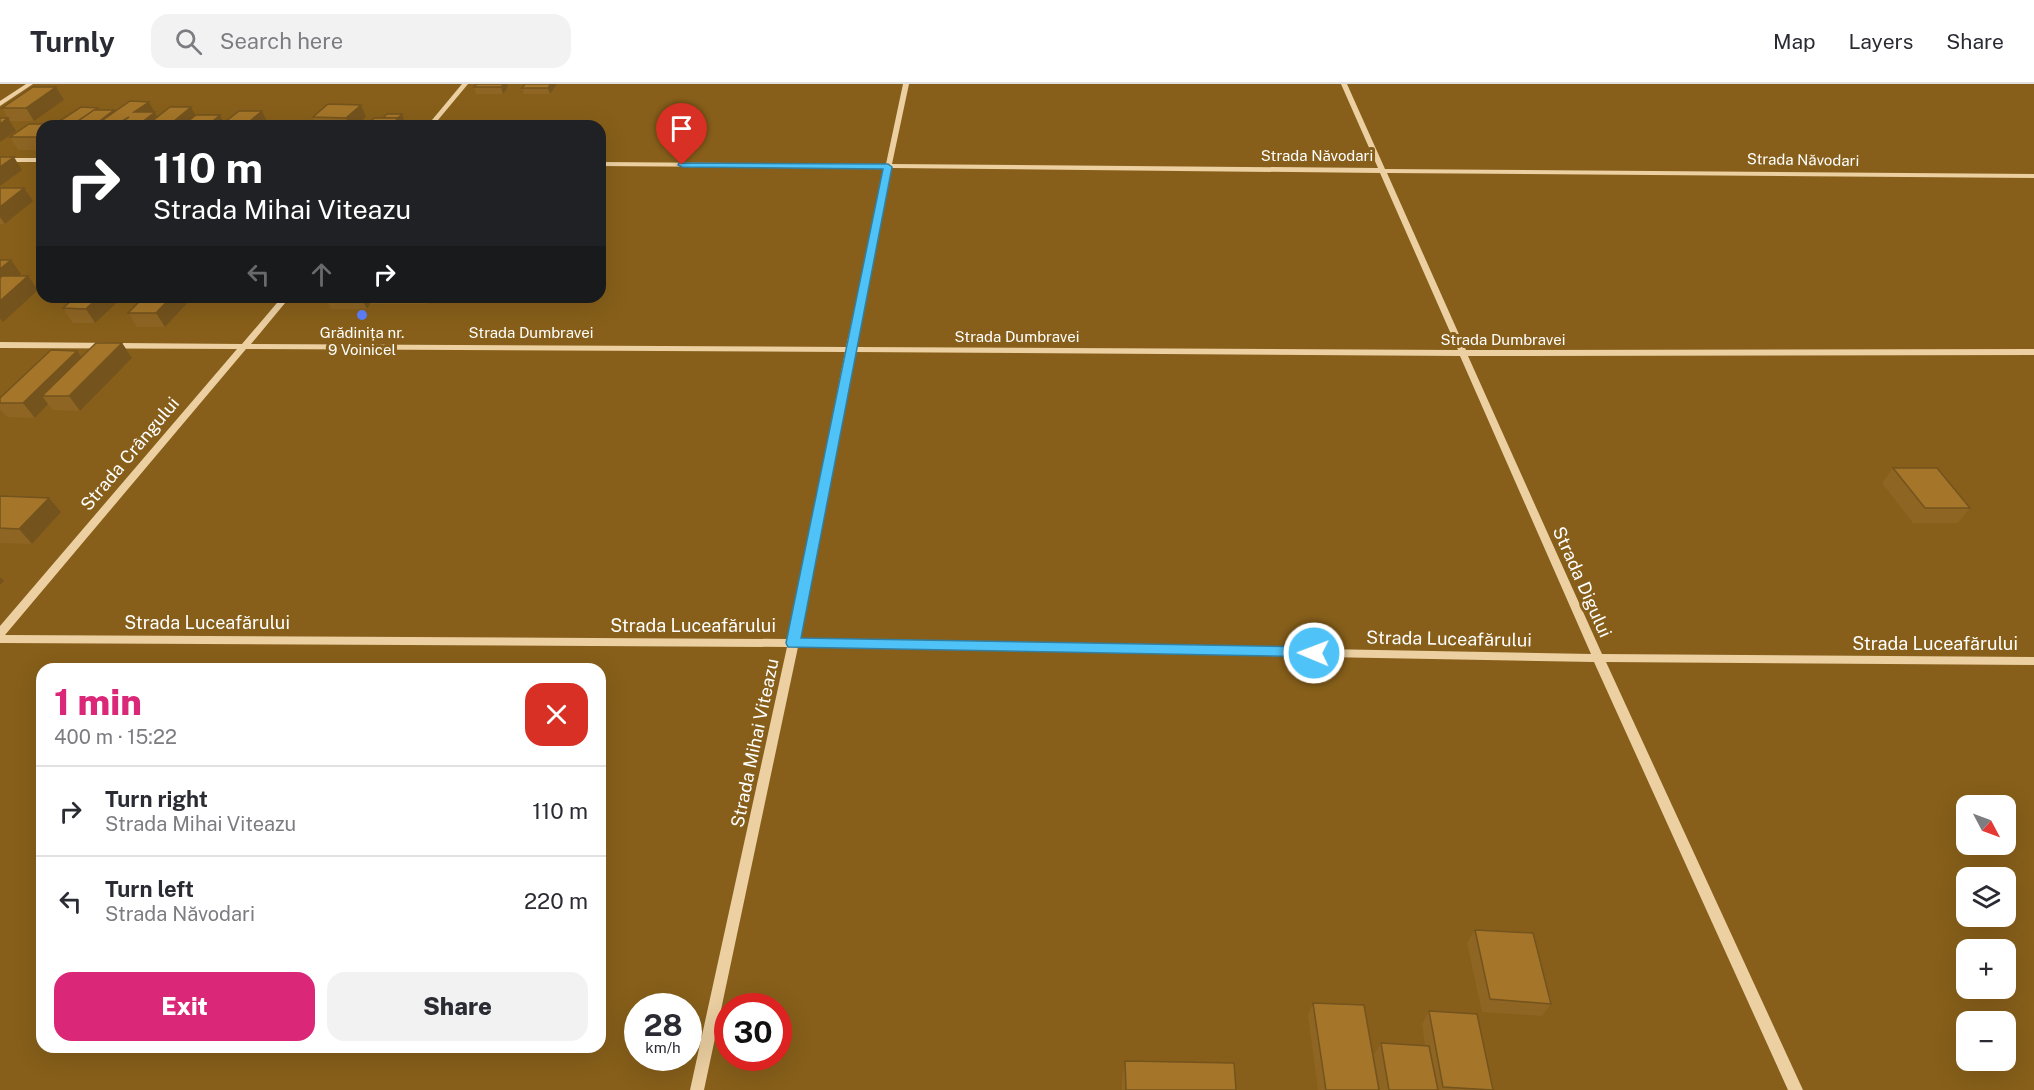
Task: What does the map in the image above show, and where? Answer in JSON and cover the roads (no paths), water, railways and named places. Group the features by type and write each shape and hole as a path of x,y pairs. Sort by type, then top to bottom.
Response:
{"street":[{"path":"0,104 30,84"},
{"path":"435,120 465,84"},
{"name":"Strada Mihai Viteazu","path":"697,1090 793,643 850,350 906,84"},
{"name":"Strada Digului","path":"1344,84 1598,658 1796,1090"},
{"path":"0,160 36,160"},
{"name":"Strada Năvodari","path":"606,164 2034,176"},
{"name":"Strada Crângului","path":"0,633 281,303"},
{"name":"Strada Dumbravei","path":"0,345 1462,353 2034,352"},
{"name":"Strada Luceafărului","path":"0,639 793,643 1598,658 2034,661"}],"place":[{"name":"Grădinița nr. 9 Voinicel","path":"362,315"}]}
